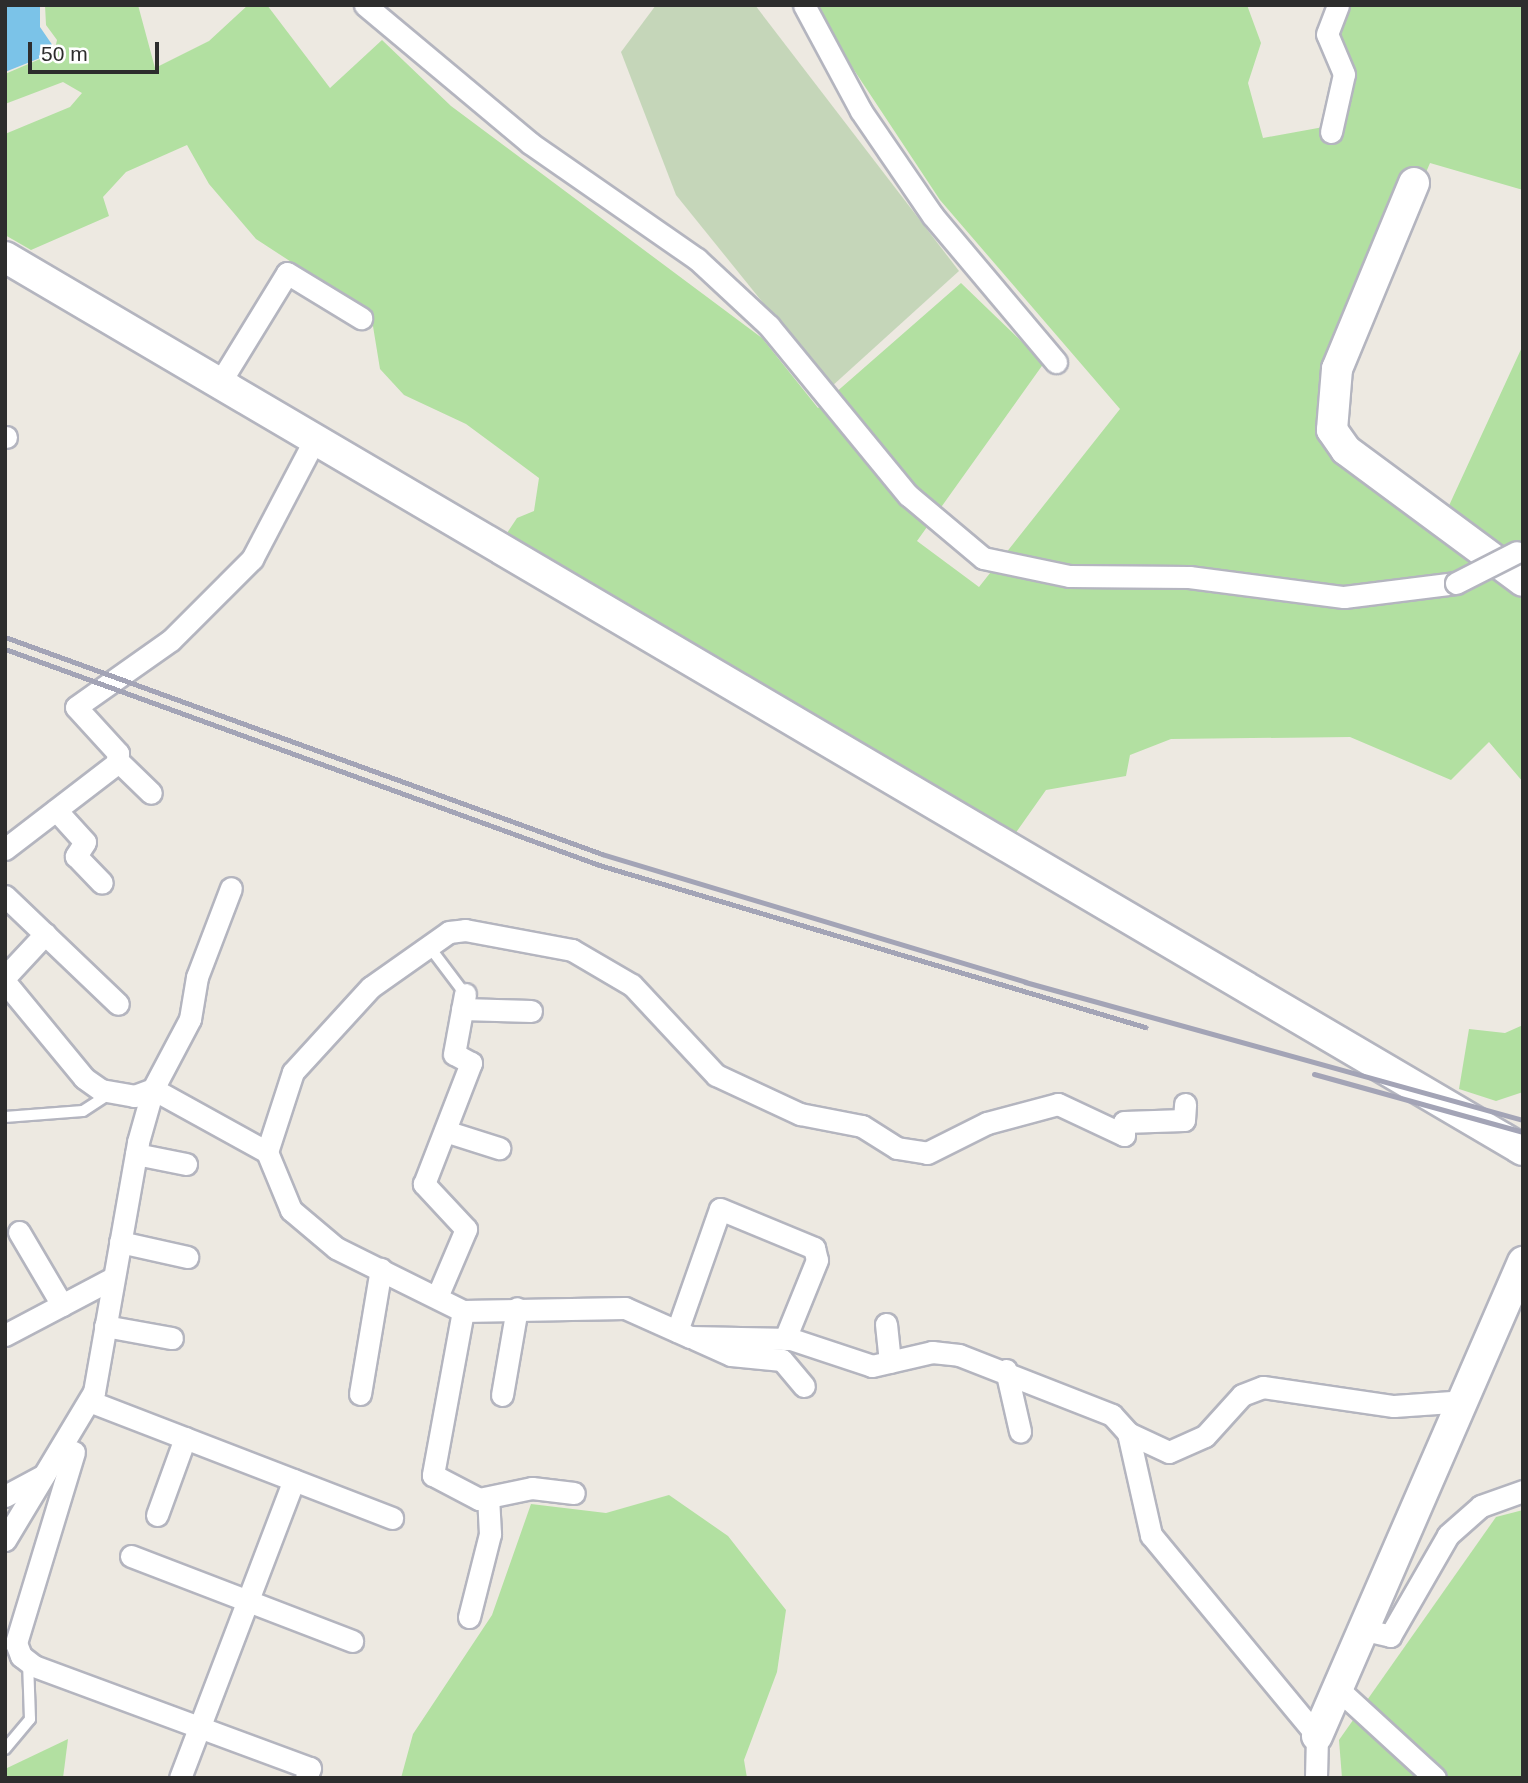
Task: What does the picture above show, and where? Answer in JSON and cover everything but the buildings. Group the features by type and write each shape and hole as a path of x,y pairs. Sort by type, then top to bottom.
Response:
{"street":[{"path":"365,5 530,143 697,259 769,326 908,495 983,558 1069,576 1189,577 1344,597 1457,583 1520,551"},
{"path":"804,5 861,111 933,216 1056,362"},
{"path":"1331,132 1344,74 1327,34 1338,5"},
{"path":"1414,183 1337,369 1332,430 1346,450 1523,581"},
{"path":"5,257 1523,1150"},
{"path":"219,384 287,273 361,318"},
{"path":"150,793 117,760 76,707 171,640 252,559 314,441"},
{"path":"5,849 117,760"},
{"path":"56,810 85,842 76,856 102,883"},
{"path":"231,888 197,977 190,1019 153,1089 136,1154 89,1401 16,1643 28,1661 310,1768 306,1778"},
{"path":"5,896 118,1004"},
{"path":"267,1152 293,1072 371,988 428,945 465,930 572,950 632,985 716,1075 800,1114 862,1126 897,1148 927,1153 987,1123 1058,1104 1124,1135 1124,1122 1185,1120 1185,1104"},
{"path":"45,934 5,979 84,1078 111,1092 134,1096 153,1089 267,1152 291,1210 336,1248 463,1311 625,1308 731,1355 782,1360 804,1386"},
{"path":"437,1297 466,1229 424,1184 471,1063 454,1054 464,1002 531,1011"},
{"path":"445,1131 499,1148"},
{"path":"136,1154 187,1164"},
{"path":"683,1334 720,1209 814,1248 817,1260 785,1339"},
{"path":"19,1232 62,1305"},
{"path":"120,1242 187,1257"},
{"path":"1316,1778 1317,1736 1466,1401 1523,1262"},
{"path":"360,1394 380,1269"},
{"path":"5,1335 113,1278"},
{"path":"502,1395 517,1308"},
{"path":"463,1311 433,1475 488,1500 532,1488 574,1493"},
{"path":"886,1324 890,1362"},
{"path":"105,1326 172,1338"},
{"path":"683,1334 785,1339 851,1362 890,1362 932,1352 1006,1370 1112,1415 1128,1433 1169,1452 1187,1448 1242,1395 1264,1387 1394,1406 1466,1401"},
{"path":"1006,1370 1020,1431"},
{"path":"89,1401 392,1518"},
{"path":"1128,1433 1151,1535 1165,1558 1317,1736"},
{"path":"157,1515 185,1438"},
{"path":"5,1496 46,1474 74,1449"},
{"path":"5,1540 46,1474"},
{"path":"180,1778 294,1480"},
{"path":"1366,1630 1390,1636 1448,1535 1481,1506 1523,1492"},
{"path":"469,1617 491,1534 488,1500"},
{"path":"131,1556 352,1641"},
{"path":"1339,1690 1435,1778"}],"lane":[{"path":"428,945 464,1002"},
{"path":"5,1117 83,1111 111,1092"},
{"path":"5,1749 30,1719 28,1661"}],"green space":[{"path":"45,5 138,5 155,68 209,41 248,5 267,5 330,88 382,40 451,106 762,338 818,408 961,283 1044,363 917,541 979,587 1120,409 940,200 811,5 1247,5 1261,43 1248,83 1263,138 1340,124 1338,37 1346,5 1523,5 1523,190 1430,163 1335,385 1331,435 1379,494 1435,536 1523,345 1523,782 1489,742 1451,780 1350,737 1171,739 1130,755 1126,776 1046,790 1015,834 505,536 517,518 534,511 539,478 466,424 404,395 380,369 371,314 256,239 209,184 187,145 126,172 103,197 109,216 31,250 5,235 5,134 70,107 82,93 63,82 5,104 5,74 54,53 57,40 46,25"},
{"path":"656,5 755,5 959,271 831,387 676,195 621,52"},
{"path":"1523,1025 1523,1092 1496,1101 1459,1089 1469,1029 1505,1033"},
{"path":"669,1495 728,1536 786,1610 777,1672 744,1760 747,1778 401,1778 413,1734 492,1615 531,1504 606,1513"},
{"path":"1523,1510 1523,1778 1342,1778 1339,1740 1496,1517"},
{"path":"68,1739 63,1778 5,1778 5,1769"}],"water":[{"path":"5,5 40,5 40,27 53,46 45,56 5,72"}],"railway":[{"path":"5,637 602,854 1025,982 1523,1120"},
{"path":"5,649 599,865 1145,1027"},
{"path":"1314,1074 1523,1132"}]}
